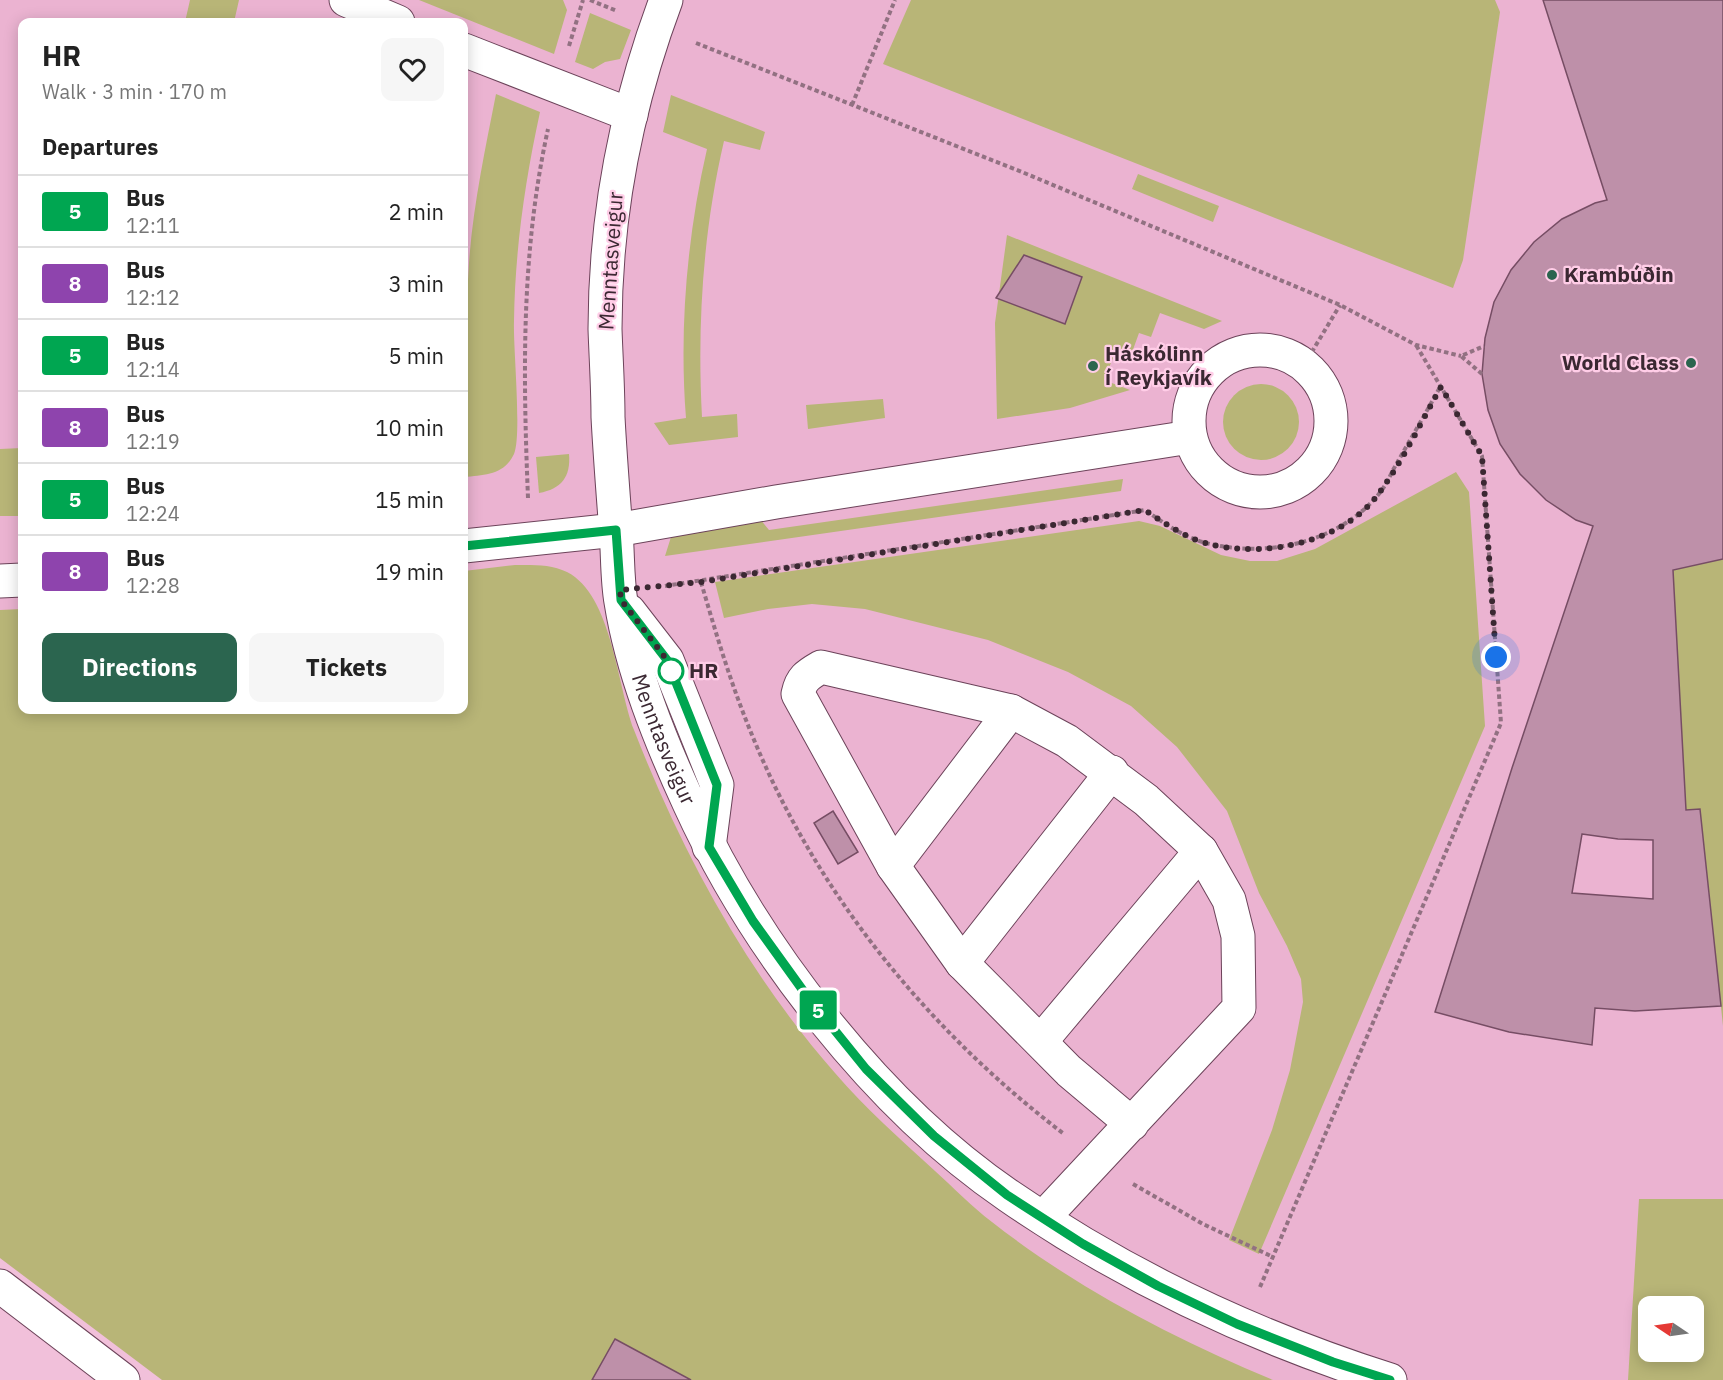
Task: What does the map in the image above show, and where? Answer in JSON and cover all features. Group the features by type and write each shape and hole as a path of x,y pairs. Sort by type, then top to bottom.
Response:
{"street":[{"path":"346,0 389,18"},
{"name":"Menntasveigur","path":"621,595 609,452 605,326 616,187 631,115 661,13"},
{"path":"468,52 631,115"},
{"path":"1257,350 1282,353 1304,364 1321,383 1331,406 1332,430 1324,454 1309,474 1288,488 1264,493 1239,490 1217,478 1200,460 1190,437 1189,412 1197,388 1212,369 1233,355 1257,350"},
{"path":"468,546 616,530 776,502 1190,437"},
{"path":"0,581 18,580"},
{"path":"621,595 667,660 717,785 709,847 753,921 807,996 866,1069 934,1136 1007,1195 1043,1218 1158,1286 1243,1326 1333,1362 1390,1380"},
{"path":"1043,1218 1132,1124 1239,1008 1236,927 1230,900 1201,852 1146,800 1112,772 1067,741 1011,711 821,667 800,682 798,694 893,866 962,963 1069,1071 1132,1124"},
{"path":"893,866 1011,711"},
{"path":"962,963 1112,772"},
{"path":"1041,1041 1201,852"},
{"path":"0,1286 123,1380"}],"path":[{"path":"528,504 524,356 528,253 537,180 557,86 583,0"},
{"path":"852,105 895,0"},
{"path":"661,13 852,105 1340,305 1416,345 1461,356 1482,374"},
{"path":"1304,364 1340,305"},
{"path":"1243,1326 1501,723 1482,456 1416,345"},
{"path":"1461,356 1484,346"},
{"path":"621,595 1145,510 1173,529 1204,542 1249,549 1271,549 1302,543 1330,532 1379,495 1441,387"}],"shaded area":[{"name":"Háskólinn í Reykjavík","path":"0,0 1723,0 1723,1380 164,1380 0,1258"},
{"path":"190,0 239,0 235,18 186,18"},
{"path":"419,0 563,0 567,10 554,54"},
{"path":"911,0 1495,0 1500,12 1463,260 1453,288 883,64"},
{"path":"590,13 631,30 620,59 605,62 593,69 575,62"},
{"path":"496,94 540,112 525,190 516,268 514,321 516,444 514,454 505,466 493,473 468,476 469,263 476,199"},
{"path":"671,95 765,132 760,150 724,141 706,244 700,348 702,417 737,414 738,437 669,445 654,423 686,418 684,317 686,283 694,215 707,149 663,132"},
{"path":"1138,174 1219,206 1213,222 1132,189"},
{"path":"1007,235 1222,321 1204,329 1160,313 1151,337 1139,333 1130,358 1115,353 1104,380 1130,390 1070,408 997,419 995,323"},
{"path":"1261,384 1275,387 1288,395 1296,408 1299,422 1296,436 1288,449 1275,457 1261,460 1247,457 1234,449 1226,436 1223,422 1226,408 1234,395 1247,387"},
{"path":"883,399 885,418 808,429 806,405"},
{"path":"18,448 18,516 0,516 0,449"},
{"path":"569,454 568,469 563,481 539,493 536,457"},
{"path":"1456,472 1469,492 1485,726 1259,1254 1229,1240 1272,1130 1290,1070 1303,1002 1301,979 1287,946 1259,893 1227,811 1177,747 1131,706 1068,672 988,640 865,609 812,604 768,609 724,618 715,582 1139,521 1160,526 1221,555 1250,561 1277,561 1315,549"},
{"path":"1123,479 1121,491 665,556 671,537 677,531 756,514 769,530"},
{"path":"1723,559 1723,1026 1700,809 1686,810 1673,570"},
{"path":"515,565 548,566 567,572 582,584 594,600 603,620 634,730 695,866 745,953 773,995 803,1035 884,1124 970,1204 1058,1269 1163,1329 1273,1380 162,1380 0,1258 0,610 18,609 18,714 468,714 468,571"},
{"path":"1639,1199 1723,1199 1723,1380 1628,1380"}],"building":[{"path":"1543,0 1723,0 1723,559 1673,570 1686,810 1700,809 1721,1006 1635,1011 1595,1008 1592,1045 1509,1032 1435,1012 1512,768 1593,526 1576,520 1546,500 1520,474 1500,444 1488,410 1482,374 1485,338 1494,302 1511,270 1534,242 1562,219 1595,203 1607,200","holes":["1582,834 1618,839 1653,840 1653,899 1572,893"]},
{"path":"1024,255 1082,277 1065,324 996,298"},
{"path":"833,811 858,852 838,864 814,823"},
{"path":"615,1339 691,1380 592,1380"}],"bus line":[{"name":"5","path":"468,546 616,530 621,600 667,660 717,785 709,847 753,921 807,996 866,1069 934,1136 1007,1195 1083,1244 1158,1286 1243,1326 1333,1362 1390,1380"}],"place":[{"name":"Krambúðin","path":"1552,275"},
{"name":"World Class","path":"1691,363"},
{"name":"Háskólinn í Reykjavík","path":"1093,366"},
{"name":"HR","path":"671,671"}],"route":[{"path":"671,671 674,678 667,660 621,600 620,590 701,582 1145,510 1173,529 1204,542 1238,549 1271,549 1302,543 1330,532 1356,516 1379,495 1441,387 1482,456 1496,657"}]}
